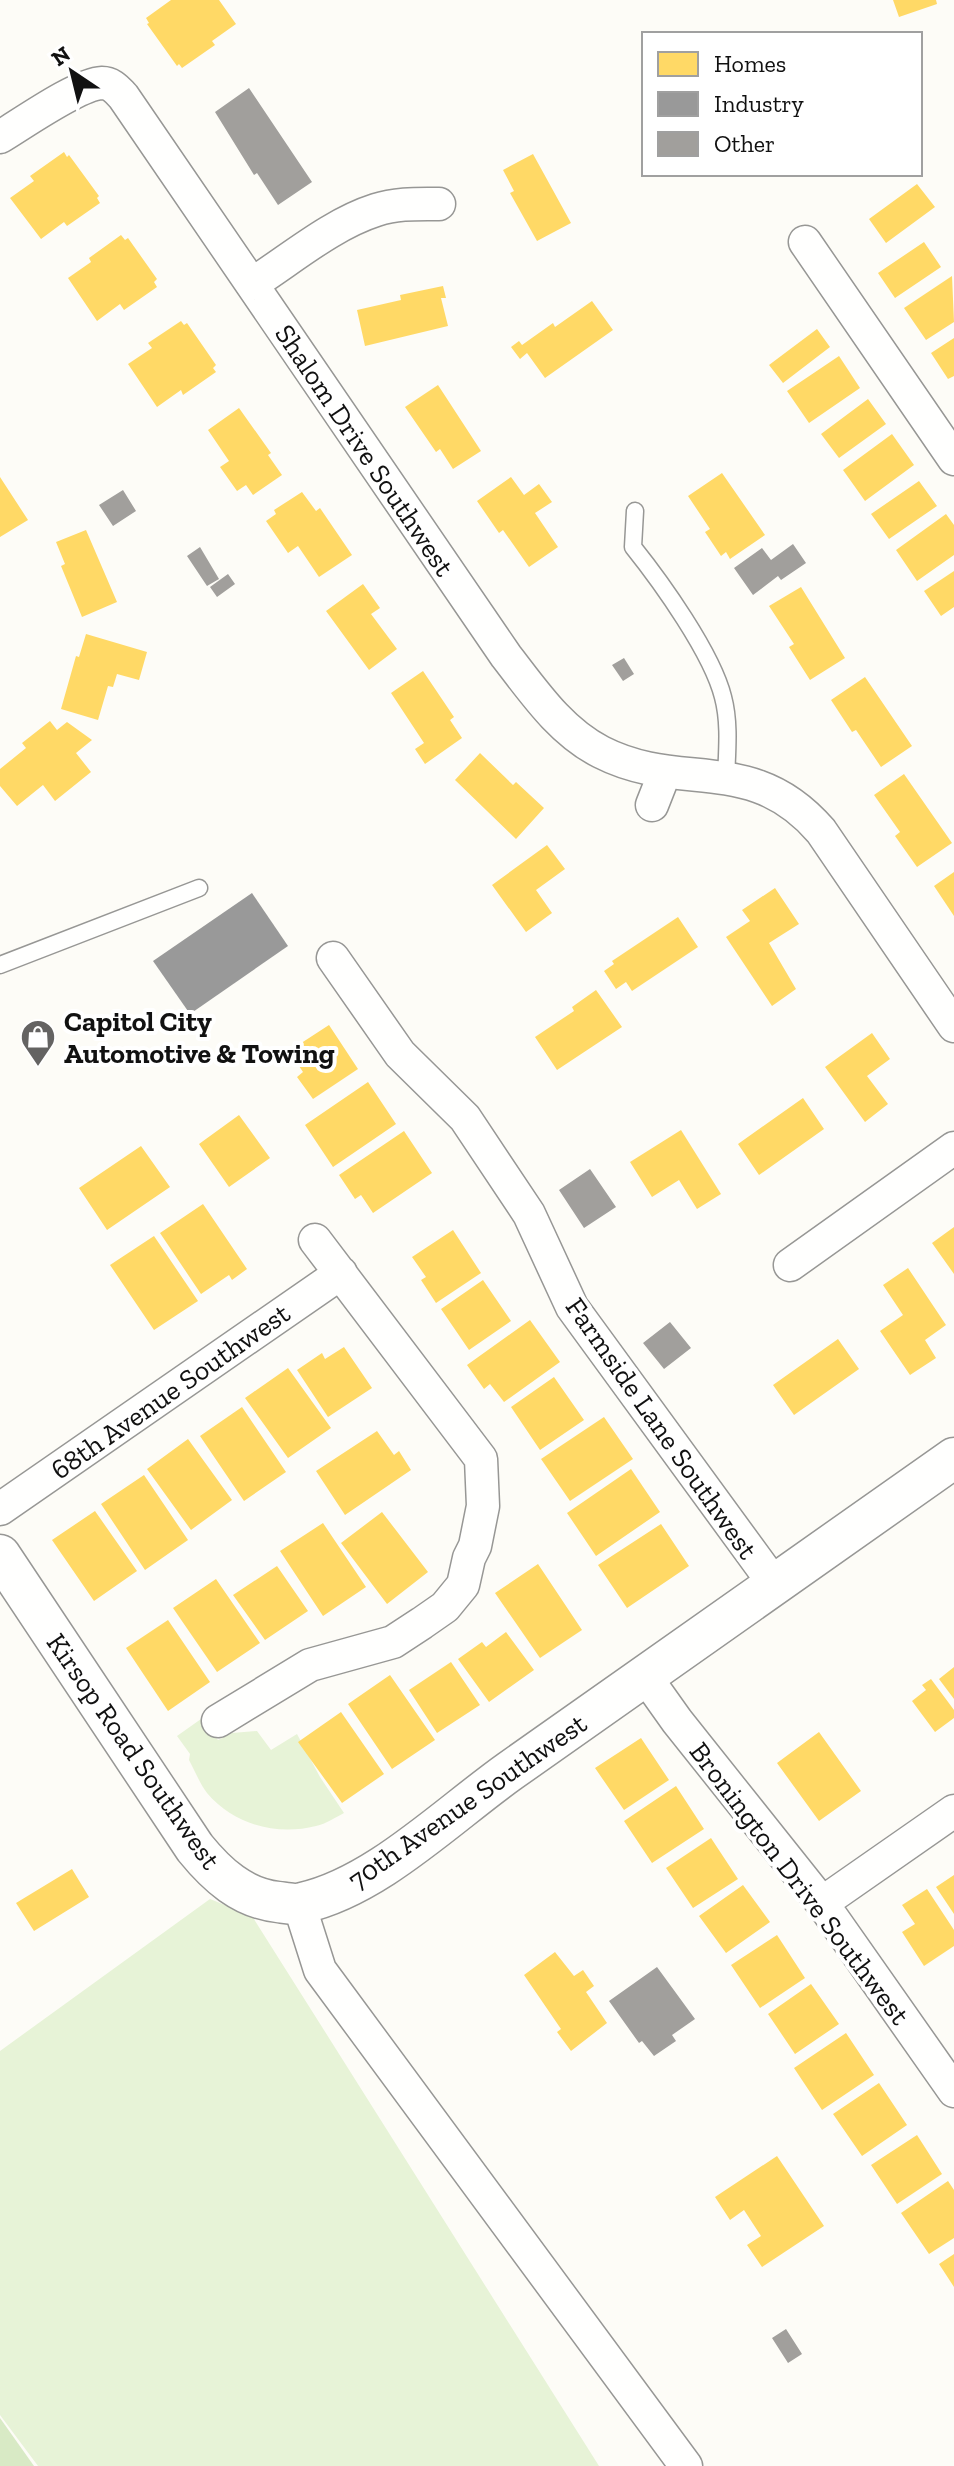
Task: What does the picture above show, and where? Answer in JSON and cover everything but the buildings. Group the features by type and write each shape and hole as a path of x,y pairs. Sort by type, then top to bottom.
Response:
{"street":[{"name":"Shalom Drive Southwest","path":"0,137 77,91 104,83 113,85 542,704 561,724 602,752 623,761 665,772 726,778 763,787 785,797 821,831 954,1026"},
{"path":"252,284 338,228 374,210 410,204 439,204"},
{"path":"805,242 954,459"},
{"path":"652,805 665,772"},
{"name":"Farmside Lane Southwest","path":"333,958 400,1054 465,1118 529,1214 572,1307 775,1585"},
{"path":"790,1265 954,1148"},
{"path":"218,1721 310,1665 393,1642 445,1607 463,1585 475,1546 483,1506 481,1459 315,1240"},
{"name":"68th Avenue Southwest","path":"0,1509 341,1273"},
{"name":"70th Avenue Southwest","path":"299,1904 355,1884 379,1869 505,1775 954,1458"},
{"name":"Kirsop Road Southwest","path":"0,1555 195,1848 216,1874 264,1900 299,1904"},
{"name":"Bronington Drive Southwest","path":"645,1676 677,1721 822,1903 954,2091"},
{"path":"822,1903 954,1811"},
{"path":"299,1904 320,1970 686,2466"}],"lane":[{"path":"635,511 633,547 654,573 691,631 723,696 728,737 726,778"},
{"path":"0,965 199,888"}],"green space":[{"path":"201,1719 218,1740 232,1733 257,1731 271,1750 297,1734 344,1813 320,1825 286,1830 257,1825 230,1813 204,1789 189,1760 190,1754 177,1736"},
{"path":"210,1899 252,1916 599,2466 38,2466 0,2415 0,2051"},
{"path":"0,2418 34,2466 0,2466"}],"place":[{"name":"Capitol City Automotive & Towing","path":"38,1068"}]}
